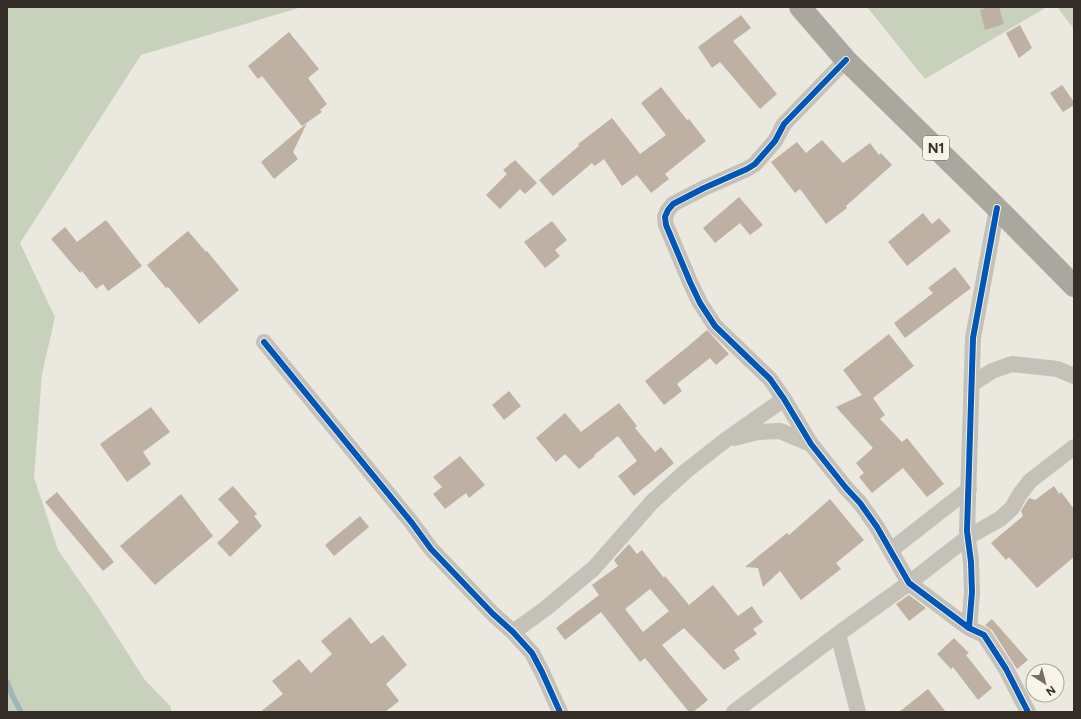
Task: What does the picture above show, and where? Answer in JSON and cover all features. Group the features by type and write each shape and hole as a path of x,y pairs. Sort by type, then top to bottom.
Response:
{"highway":[{"name":"N1","path":"800,7 846,60 1074,286"}],"street":[{"path":"846,60 784,124 774,141 755,164 673,204 665,217 666,225 700,303 715,326 770,379 784,398 811,444 860,504 877,528 909,583 969,628 984,636 1006,669 1028,712"},
{"path":"969,628 972,592 968,531 973,338 997,208"},
{"path":"264,342 412,523 431,549 532,653 560,712"},
{"path":"972,384 992,371 1012,364 1057,369 1074,376"},
{"path":"513,632 545,609 594,568 652,502 686,471 784,398"},
{"path":"728,439 758,432 780,431 811,444"},
{"path":"734,712 909,583 968,537 1000,519 1012,508 1030,481 1074,447"},
{"path":"890,550 969,488"},
{"path":"838,634 858,712"}],"green space":[{"path":"7,7 302,7 141,55 20,243 55,317 42,374 34,477 58,550 100,610 145,680 171,707 171,712 7,712"},
{"path":"867,7 1047,7 925,79"},
{"path":"1057,7 1074,7 1074,29"}],"building":[{"path":"988,7 999,7 1004,24 985,30 980,10"},
{"path":"741,15 751,28 733,41 777,94 760,109 720,62 712,68 698,47"},
{"path":"1020,25 1032,48 1019,58 1006,33"},
{"path":"289,32 319,69 308,78 327,104 320,110 322,112 302,126 262,76 258,79 248,66"},
{"path":"1062,85 1074,102 1074,105 1063,112 1050,93"},
{"path":"661,87 706,141 665,174 669,179 651,193 637,175 622,186 604,159 595,166 592,163 553,196 539,180 579,146 578,144 612,118 640,154 666,135 641,103"},
{"path":"307,123 293,152 298,159 274,179 261,162"},
{"path":"822,140 843,163 870,143 879,155 881,153 892,165 846,206 847,208 826,224 800,189 795,193 771,162 797,142 806,153"},
{"path":"515,160 537,183 525,194 520,189 500,209 486,195 507,174 503,170"},
{"path":"739,197 763,225 750,235 740,223 715,243 703,228"},
{"path":"923,213 932,224 939,218 951,231 907,266 888,242"},
{"path":"106,220 142,266 108,291 103,284 96,289 82,271 80,273 51,239 65,227 77,242"},
{"path":"552,221 567,240 555,250 560,256 545,268 524,242"},
{"path":"188,231 206,252 207,251 239,290 199,324 168,287 166,288 147,265"},
{"path":"955,267 971,288 905,338 894,323 933,293 928,288"},
{"path":"707,330 729,354 716,365 710,358 677,384 682,391 664,405 645,381"},
{"path":"889,334 914,366 873,398 885,415 880,419 902,442 907,438 944,484 927,497 903,468 872,493 859,477 864,473 856,463 873,448 836,407 862,395 843,370"},
{"path":"509,391 521,406 504,420 492,405"},
{"path":"619,403 637,426 635,428 655,452 661,447 674,463 634,496 618,476 637,461 618,436 579,469 565,454 556,462 536,438 565,413 581,432"},
{"path":"151,407 170,432 143,452 151,464 127,482 100,444"},
{"path":"460,456 485,485 469,498 466,493 445,509 433,494 442,487 433,477"},
{"path":"233,486 257,514 254,516 262,526 230,557 217,543 239,522 218,499"},
{"path":"1054,486 1059,494 1061,492 1074,509 1074,557 1037,588 1009,557 1006,560 991,543 1023,516 1021,511 1029,498 1035,500"},
{"path":"57,492 114,562 103,571 45,502"},
{"path":"181,494 213,536 155,585 120,546"},
{"path":"830,499 864,540 836,563 841,569 801,600 780,571 763,587 758,568 745,567 787,533 789,535"},
{"path":"360,516 369,527 334,556 325,545"},
{"path":"629,544 637,554 642,550 664,578 665,576 689,605 713,585 738,616 752,606 763,622 753,629 757,634 734,650 740,659 724,670 684,628 662,645 708,700 693,712 689,712 645,658 640,662 601,612 565,640 556,628 599,595 592,585 618,566 614,560","holes":["650,589 669,611 643,632 625,609"]},
{"path":"909,595 926,608 909,621 896,604"},
{"path":"350,617 371,644 383,635 407,665 386,684 399,701 385,712 260,712 283,694 272,681 299,659 311,673 332,654 321,641"},
{"path":"992,619 1028,660 1017,669 992,630 985,625"},
{"path":"954,638 969,653 966,655 992,688 978,700 953,667 951,669 937,654"},
{"path":"928,689 946,712 899,712"}],"waterway":[{"path":"7,682 21,712"}],"cycle path":[{"path":"846,60 784,124 775,141 755,164 673,204 665,217 666,225 700,303 715,326 770,379 811,444 860,503 877,527 909,583 969,628"},
{"path":"997,208 973,338 967,531 971,562 972,592 969,628 984,635 1006,669 1028,712"},
{"path":"264,342 412,523 431,549 532,653 560,712"}]}
